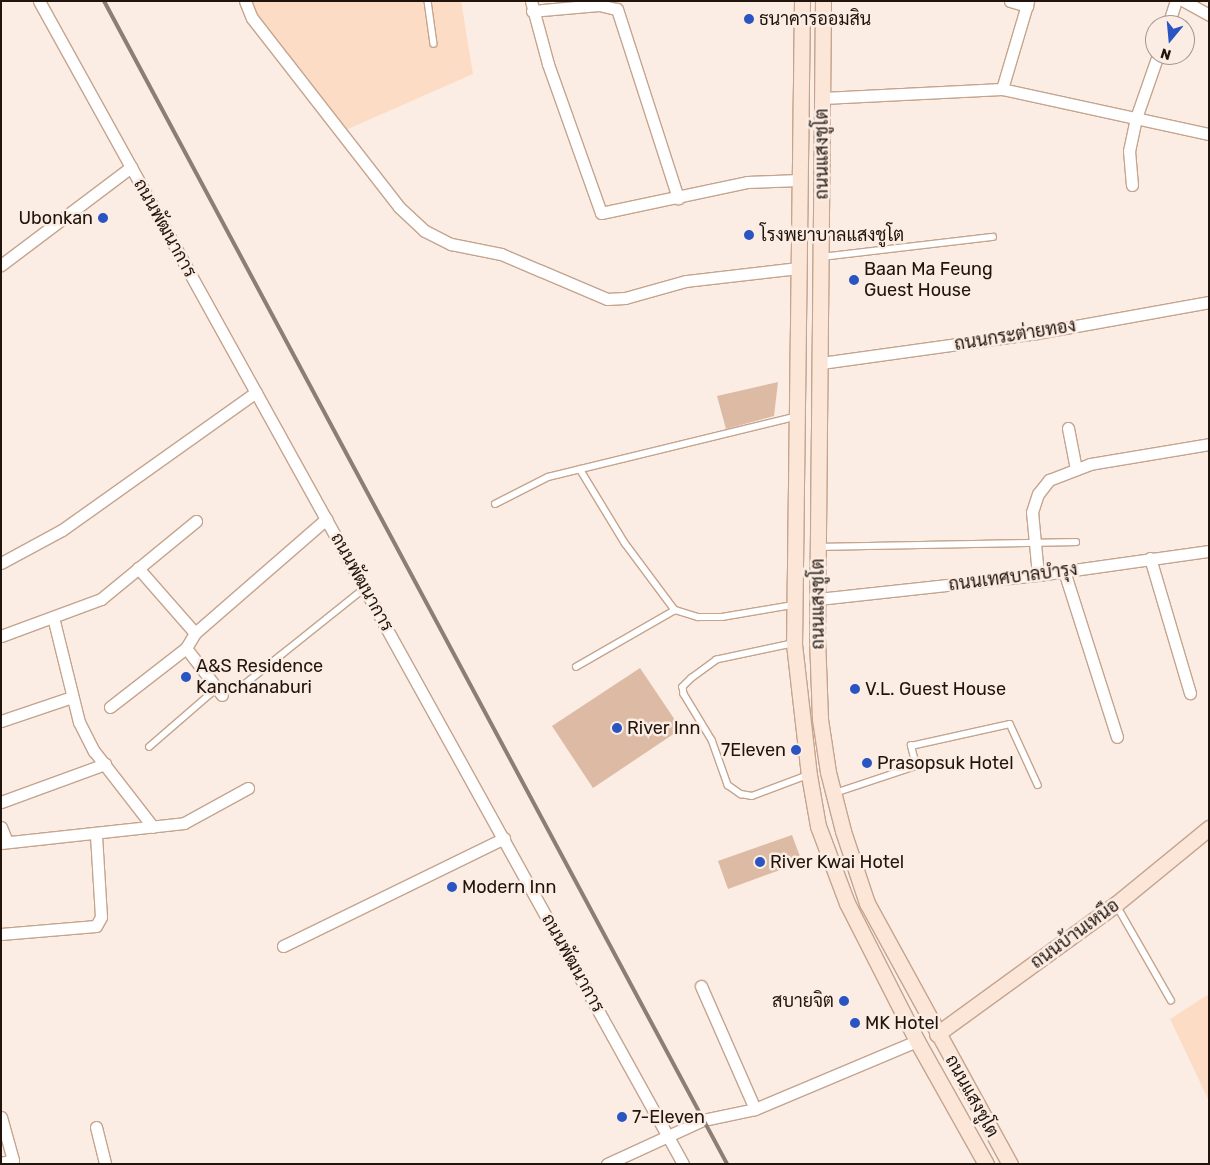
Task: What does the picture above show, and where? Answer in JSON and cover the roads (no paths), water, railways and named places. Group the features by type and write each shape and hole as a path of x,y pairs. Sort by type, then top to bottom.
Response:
{"main road":[{"name":"ถนนแสงชูโต","path":"802,1 794,644 809,775 818,826 848,903 917,1041 986,1164"},
{"name":"ถนนแสงชูโต","path":"824,1 818,599 820,719 828,772 867,903 937,1034 1010,1164"},
{"path":"809,775 828,772"},
{"name":"ถนนบ้านเหนือ","path":"937,1034 1116,904 1209,828"}],"street":[{"name":"ถนนพัฒนาการ","path":"40,1 130,167 504,838 683,1164"},
{"path":"245,1 252,18 399,207 425,231 451,244 501,254 607,299 625,298 686,281 799,268"},
{"path":"1002,89 1027,3 1010,1"},
{"path":"1171,15 1176,1"},
{"path":"1184,1 1209,15"},
{"path":"678,198 617,9 599,5 531,6 601,213 678,198 747,182 800,180"},
{"path":"1132,185 1129,151 1136,118 1155,65"},
{"path":"823,98 1002,89 1209,134"},
{"path":"1,265 130,167"},
{"name":"ถนนกระต่ายทอง","path":"821,363 1037,333 1209,302"},
{"path":"1,563 62,530 256,392"},
{"path":"1068,428 1076,469"},
{"path":"1038,575 1033,540 1032,512 1041,488 1059,474 1171,448 1209,444"},
{"path":"110,707 186,648 195,633 326,519"},
{"path":"1,636 101,599 196,521"},
{"name":"ถนนเทศบาลบำรุง","path":"818,599 1038,575 1209,551"},
{"path":"1150,558 1190,693"},
{"path":"138,568 195,633"},
{"path":"1064,571 1117,737"},
{"path":"53,617 79,722 105,764 153,827"},
{"path":"186,648 219,691"},
{"path":"1,721 72,697"},
{"path":"1,802 105,764"},
{"path":"1,827 4,842 96,835 184,823 248,788"},
{"path":"1,934 96,926 101,917 96,835"},
{"path":"282,946 504,838"},
{"path":"701,986 755,1109"},
{"path":"608,1164 703,1120 755,1109 917,1041"},
{"path":"1,1117 13,1160 1,1163"},
{"path":"96,1127 105,1164"}],"lane":[{"path":"428,1 434,44"},
{"path":"822,257 993,237"},
{"path":"495,504 539,480 797,416"},
{"path":"580,469 626,543 675,610 698,617 722,618 795,604"},
{"path":"818,548 1033,540 1076,542"},
{"path":"148,747 219,691 245,684 365,588"},
{"path":"576,667 675,610"},
{"path":"794,644 717,660 692,678 684,687 684,694 712,740 728,785 742,794 752,796 809,775"},
{"path":"833,794 916,766 911,746 1010,724 1038,785"},
{"path":"1116,904 1171,1000"}],"railway":[{"path":"104,1 727,1164"}],"place":[{"name":"ธนาคารออมสิน","path":"749,19"},
{"name":"Ubonkan","path":"103,218"},
{"name":"โรงพยาบาลแสงชูโต","path":"749,235"},
{"name":"Baan Ma Feung Guest House","path":"854,280"},
{"name":"A&S Residence Kanchanaburi","path":"186,677"},
{"name":"V.L. Guest House","path":"855,689"},
{"name":"River Inn","path":"617,728"},
{"name":"7Eleven","path":"796,750"},
{"name":"Prasopsuk Hotel","path":"867,763"},
{"name":"River Kwai Hotel","path":"760,862"},
{"name":"Modern Inn","path":"452,887"},
{"name":"สบายจิต","path":"844,1001"},
{"name":"MK Hotel","path":"855,1023"},
{"name":"7-Eleven","path":"622,1117"}]}
